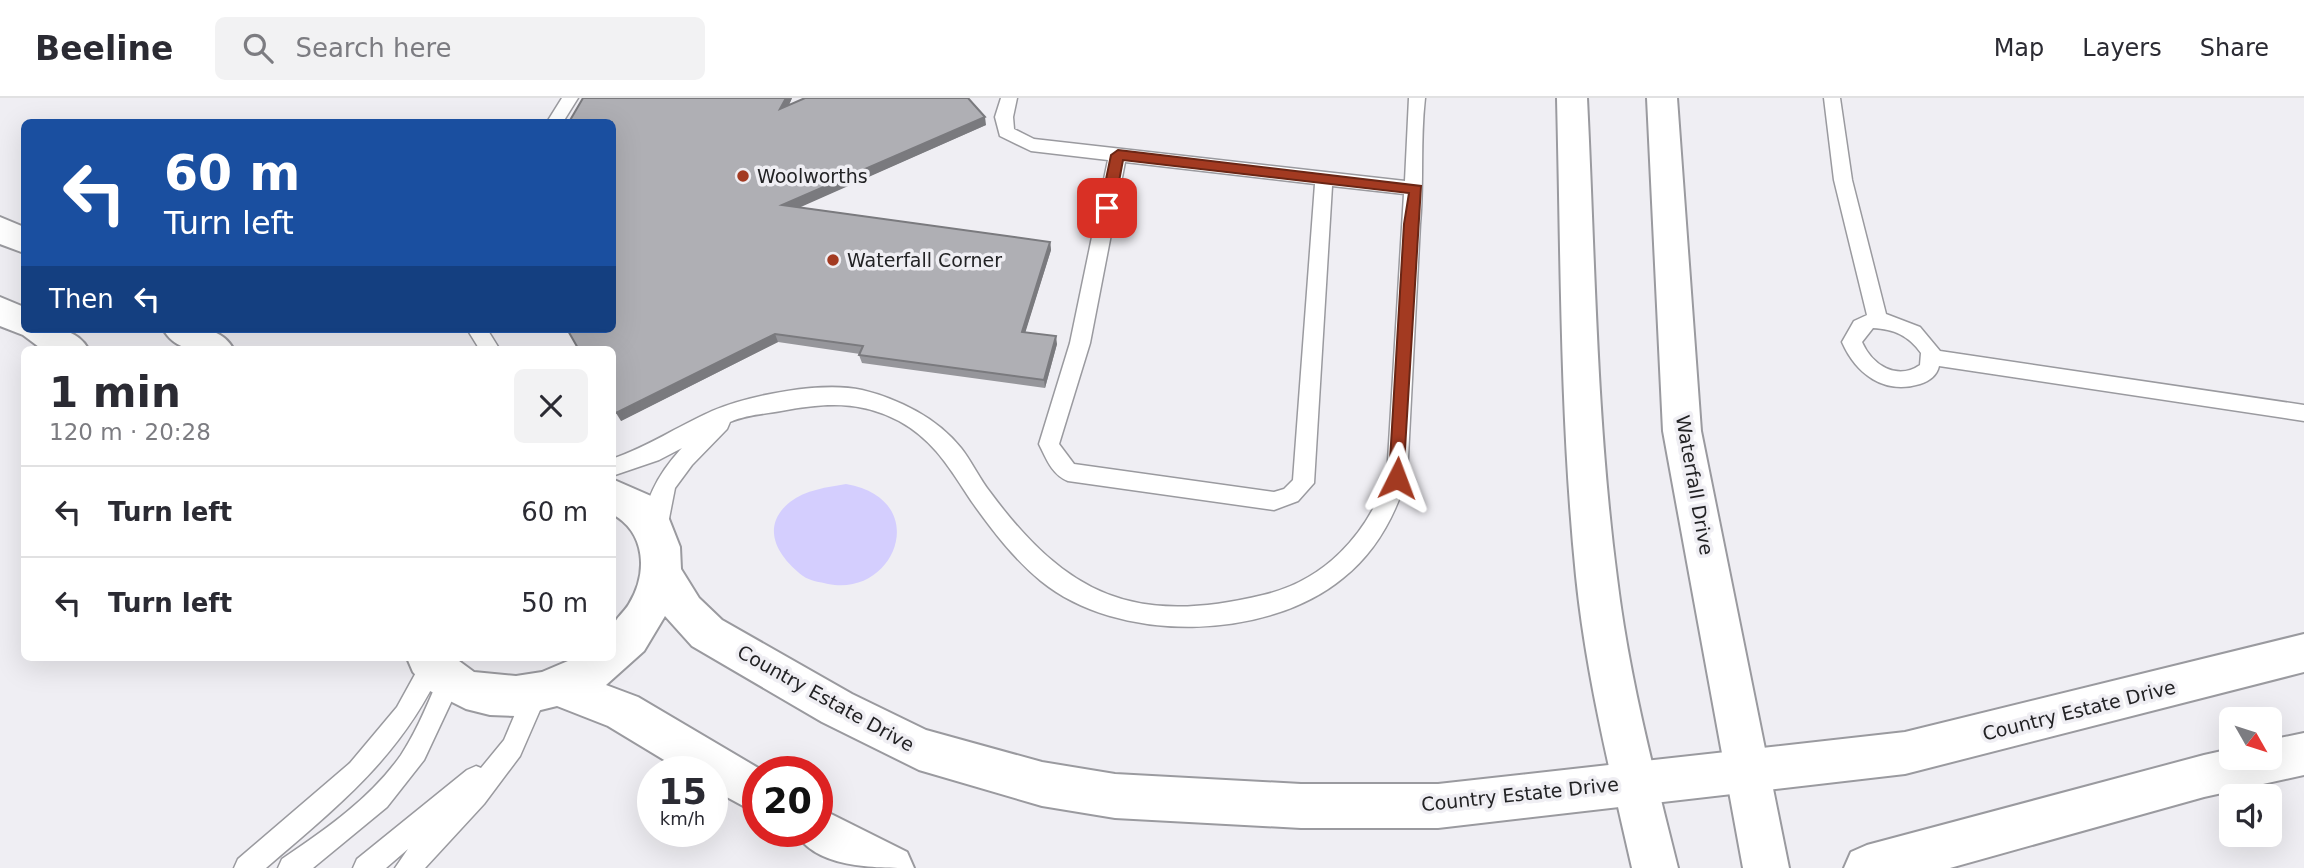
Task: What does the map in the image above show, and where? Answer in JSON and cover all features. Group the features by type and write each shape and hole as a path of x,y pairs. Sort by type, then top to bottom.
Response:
{"street":[{"path":"1572,98 1585,415 1596,576 1612,682 1655,868"},
{"name":"Waterfall Drive","path":"1662,98 1682,430 1766,868"},
{"path":"0,229 21,240"},
{"path":"0,310 21,320"},
{"path":"43,333 65,346"},
{"path":"188,333 209,346"},
{"name":"Country Estate Drive","path":"616,496 644,514 684,611 707,633 837,708 919,749 1042,784 1115,796 1301,806 1437,806 1905,753 2304,653"},
{"path":"616,653 630,640 652,608 659,555"},
{"path":"547,691 598,668 606,661"},
{"path":"436,667 460,687 489,695 547,691 624,711 742,782"},
{"path":"1867,868 2204,776 2304,754"},
{"path":"833,838 875,863 891,868"}],"lane":[{"path":"557,119 570,98"},
{"path":"1009,98 1004,117 1006,132 1018,141 1031,145 1416,189"},
{"path":"616,467 654,453 696,428 729,414 813,396 852,396 895,411 921,425 952,452 985,503 1032,557 1072,591 1101,604 1133,612 1230,615 1284,600 1332,575 1365,543 1389,507 1397,478 1411,224 1416,189 1413,119 1417,98"},
{"path":"1832,98 1843,180 1878,321"},
{"path":"1118,155 1080,343 1049,444 1057,460 1068,472 1274,501 1291,495 1303,483 1324,180"},
{"path":"1878,321 1908,328 1926,343 1931,357 1929,369 1913,380 1886,377 1872,371 1862,362 1852,342 1854,333 1861,326 1878,321"},
{"path":"1931,357 2304,413"},
{"path":"659,555 655,511 659,496 672,474 729,414"},
{"path":"247,868 359,771 405,715 436,667"},
{"path":"291,868 382,795 401,775 431,724 436,667"},
{"path":"408,868 475,796 512,748 547,691"},
{"path":"366,868 512,748"}],"shaded area":[{"path":"846,484 873,493 889,508 896,526 895,545 887,562 872,576 852,584 828,584 809,579 794,568 780,551 774,531 775,521 796,498"}],"building":[{"name":"Waterfall Corner","path":"583,98 786,98 780,109 805,98 968,98 985,117 782,205 1050,242 1022,332 1056,336 1044,380 859,355 863,346 775,334 616,413 616,346 577,346 569,333 616,333 616,119 571,119"}],"place":[{"name":"Woolworths","path":"743,176"},
{"name":"Waterfall Corner","path":"833,260"}],"route":[{"path":"1107,208 1118,155 1416,189 1411,224 1397,478"}]}
